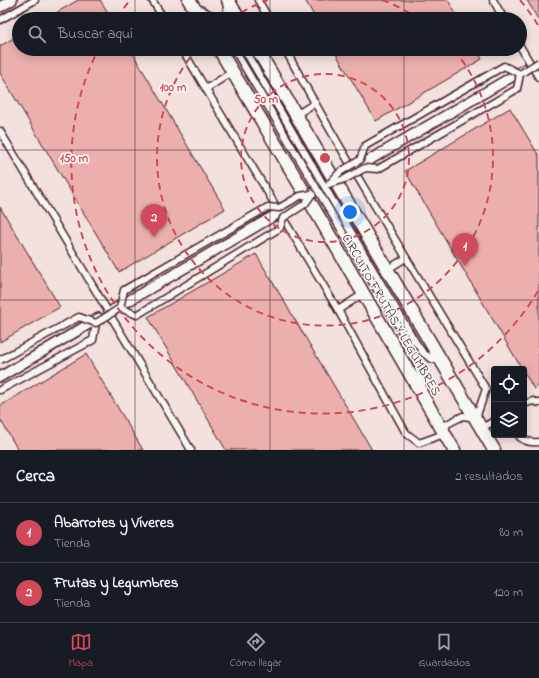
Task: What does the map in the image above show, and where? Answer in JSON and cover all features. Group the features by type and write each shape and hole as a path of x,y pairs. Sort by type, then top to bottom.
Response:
{"street":[{"path":"0,7 12,0"},
{"path":"227,0 235,12"},
{"path":"191,3 197,12"},
{"name":"CIRCUITO FRUTAS Y LEGUMBRES","path":"223,56 312,194 363,294 454,450"},
{"path":"261,56 296,115 330,184 388,269 494,450"},
{"path":"0,376 536,63"}],"lane":[{"path":"14,12 35,0"},
{"path":"152,0 160,12"},
{"path":"227,0 227,12"},
{"path":"258,0 265,12"},
{"path":"494,0 500,12"},
{"path":"191,3 206,12"},
{"path":"0,20 12,13"},
{"path":"527,53 536,63 539,78"},
{"path":"186,56 338,310 406,433 419,443 444,434 447,424 463,416 479,423 491,422"},
{"path":"238,56 312,194 415,354 420,370 427,405"},
{"path":"248,56 330,184 416,343 423,353 432,360 441,358"},
{"path":"289,56 406,258 486,389 479,423"},
{"path":"0,390 93,340 96,323 120,308 124,290 268,207 279,208 300,196 312,194 365,168 378,170 517,89 520,74 536,63"},
{"path":"330,184 340,172 360,160 366,146 393,130 504,66 520,74"},
{"path":"206,89 232,72"},
{"path":"296,115 315,103"},
{"path":"0,131 110,312 191,450"},
{"path":"120,308 137,314 280,228 284,218 305,204 312,194"},
{"path":"388,269 406,258"},
{"path":"338,310 363,294"},
{"path":"0,360 79,317 96,323"},
{"path":"527,400 532,398 539,398"},
{"path":"527,402 533,401 539,403"},
{"path":"520,438 530,442 539,442"}],"building":[{"path":"78,0 100,0 108,12 58,12"},
{"path":"305,0 448,0 455,12 312,12"},
{"path":"527,0 539,0 539,21"},
{"path":"12,39 12,56 134,56 225,209 119,272 0,73 0,46"},
{"path":"337,56 480,56 482,59 376,121"},
{"path":"510,108 539,156 539,386 534,389 527,377 527,366 520,366 405,171"},
{"path":"0,207 60,307 0,342"},
{"path":"256,254 372,450 226,450 148,317"},
{"path":"86,354 143,450 18,450 0,419 0,406"}],"place":[{"name":"Frutas y Legumbres","path":"154,237"},
{"name":"Abarrotes y Víveres","path":"465,266"}]}
